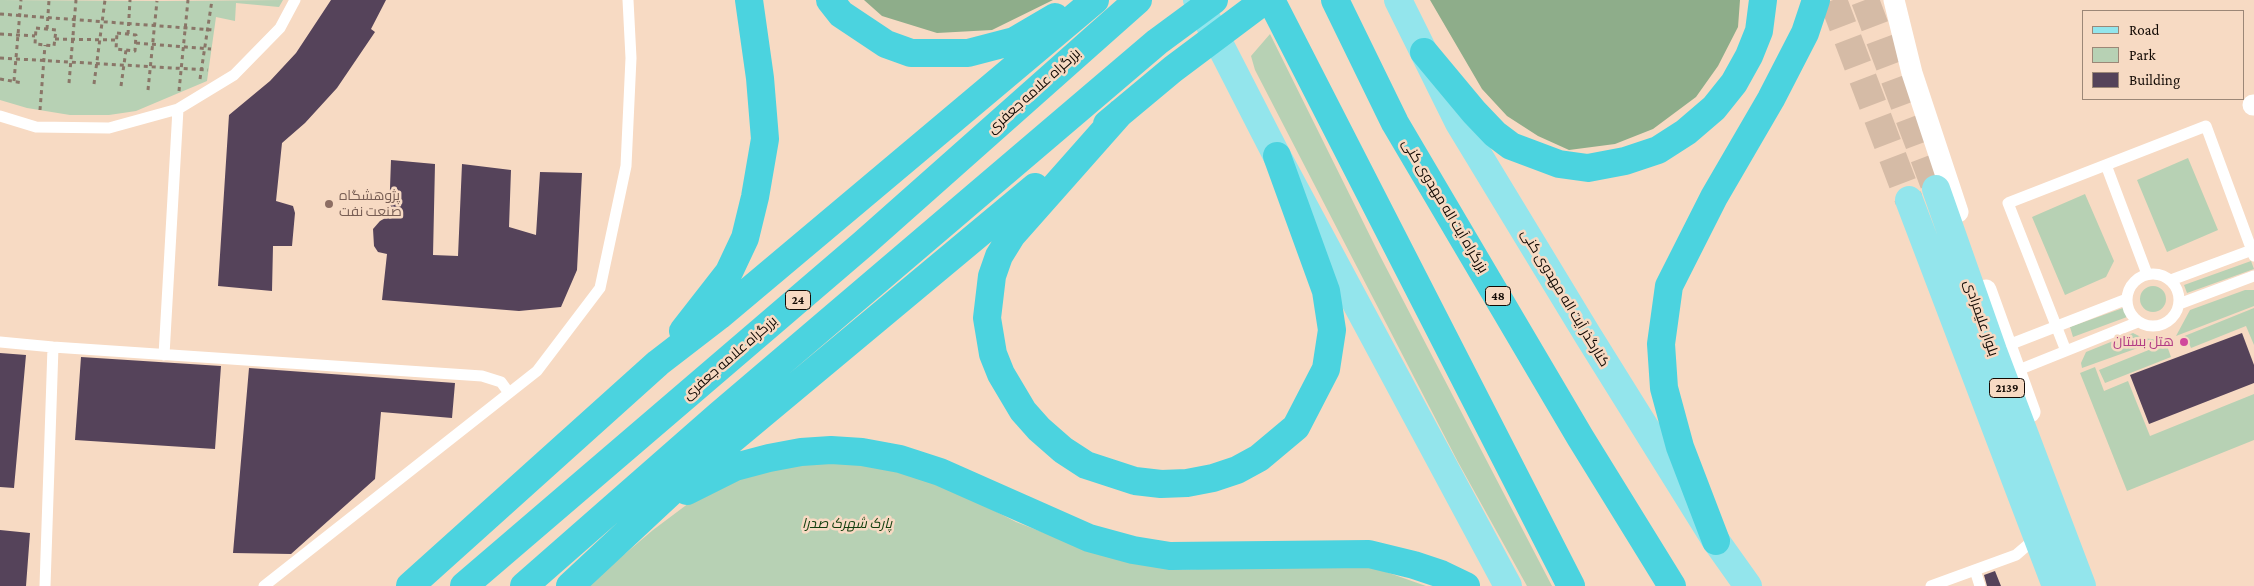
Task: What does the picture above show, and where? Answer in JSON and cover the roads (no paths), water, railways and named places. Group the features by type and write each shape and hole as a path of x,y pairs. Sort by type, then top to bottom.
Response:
{"highway":[{"path":"658,363 730,272 745,238 765,140 760,78 749,0"},
{"path":"830,0 841,14 886,44 911,53 941,55 968,53 1014,41 1085,0"},
{"path":"410,586 658,363 719,316 1095,0"},
{"name":"24","path":"524,586 719,415 1157,42 1214,0"},
{"path":"570,586 642,521 687,477 1024,197 1173,69 1265,0"},
{"path":"1271,0 1571,586"},
{"name":"بزرگراه آیت اله مهدوی کنی","path":"1335,0 1395,123 1580,436 1672,586"},
{"path":"1424,52 1474,112 1511,146 1559,164 1588,168 1625,162 1658,150 1686,132 1714,108 1734,83 1749,56 1759,31 1763,0"},
{"path":"1716,541 1680,447 1664,388 1661,344 1669,286 1714,197 1771,99 1805,33 1816,0"},
{"name":"بزرگراه علامه جعفری","path":"464,586 863,244 1132,4"},
{"path":"1120,113 1012,235 999,256 992,276 987,318 992,354 1011,393 1023,412 1063,450 1086,465 1126,479 1161,484 1187,483 1213,478 1237,470 1259,458 1296,427 1326,369 1332,330 1326,291 1277,156"},
{"path":"642,521 673,503 690,489 735,467 801,452 855,451 900,459 940,472 1089,538 1133,550 1170,556 1370,554 1414,565 1441,574 1466,586"}],"main road":[{"path":"1197,0 1277,156 1508,586"},
{"name":"کنارگذر آیت اله مهدوی کنی","path":"1398,0 1459,123 1716,541 1748,586"},
{"name":"بلوار علیمرادی","path":"1936,189 1993,351 2082,586"},
{"name":"بلوار علیمرادی","path":"1909,200 2056,586"}],"street":[{"path":"1894,0 1912,72 1963,228 2052,471 2067,547"}],"lane":[{"path":"0,116 36,128 109,128 178,109 234,75 280,28 295,0"},
{"path":"264,586 537,371 600,288 626,166 631,58 628,0"},
{"path":"164,355 178,109"},
{"path":"2066,351 2008,203 2206,126 2253,253 2172,280"},
{"path":"2106,165 2147,274"},
{"path":"2147,274 2164,276 2172,280 2179,295 2179,304 2171,319 2164,324 2146,325 2138,322 2132,316 2126,299 2133,283 2147,274"},
{"path":"2179,304 2254,276"},
{"path":"2006,346 2126,299"},
{"path":"2016,371 2138,322"},
{"path":"0,342 53,348 482,376 501,382 508,393"},
{"path":"45,586 53,348"},
{"path":"1931,586 2016,555 2037,538"},
{"path":"1974,570 1980,586"}],"tunnel":[{"path":"1833,0 1909,200"},
{"path":"1865,0 1936,189"}],"place":[{"name":"پژوهشگاه صنعت نفت","path":"329,204"},
{"name":"هتل بستان","path":"2184,342"}],"park label":[{"name":"پارک شهرک صدرا","path":"847,524"}]}
